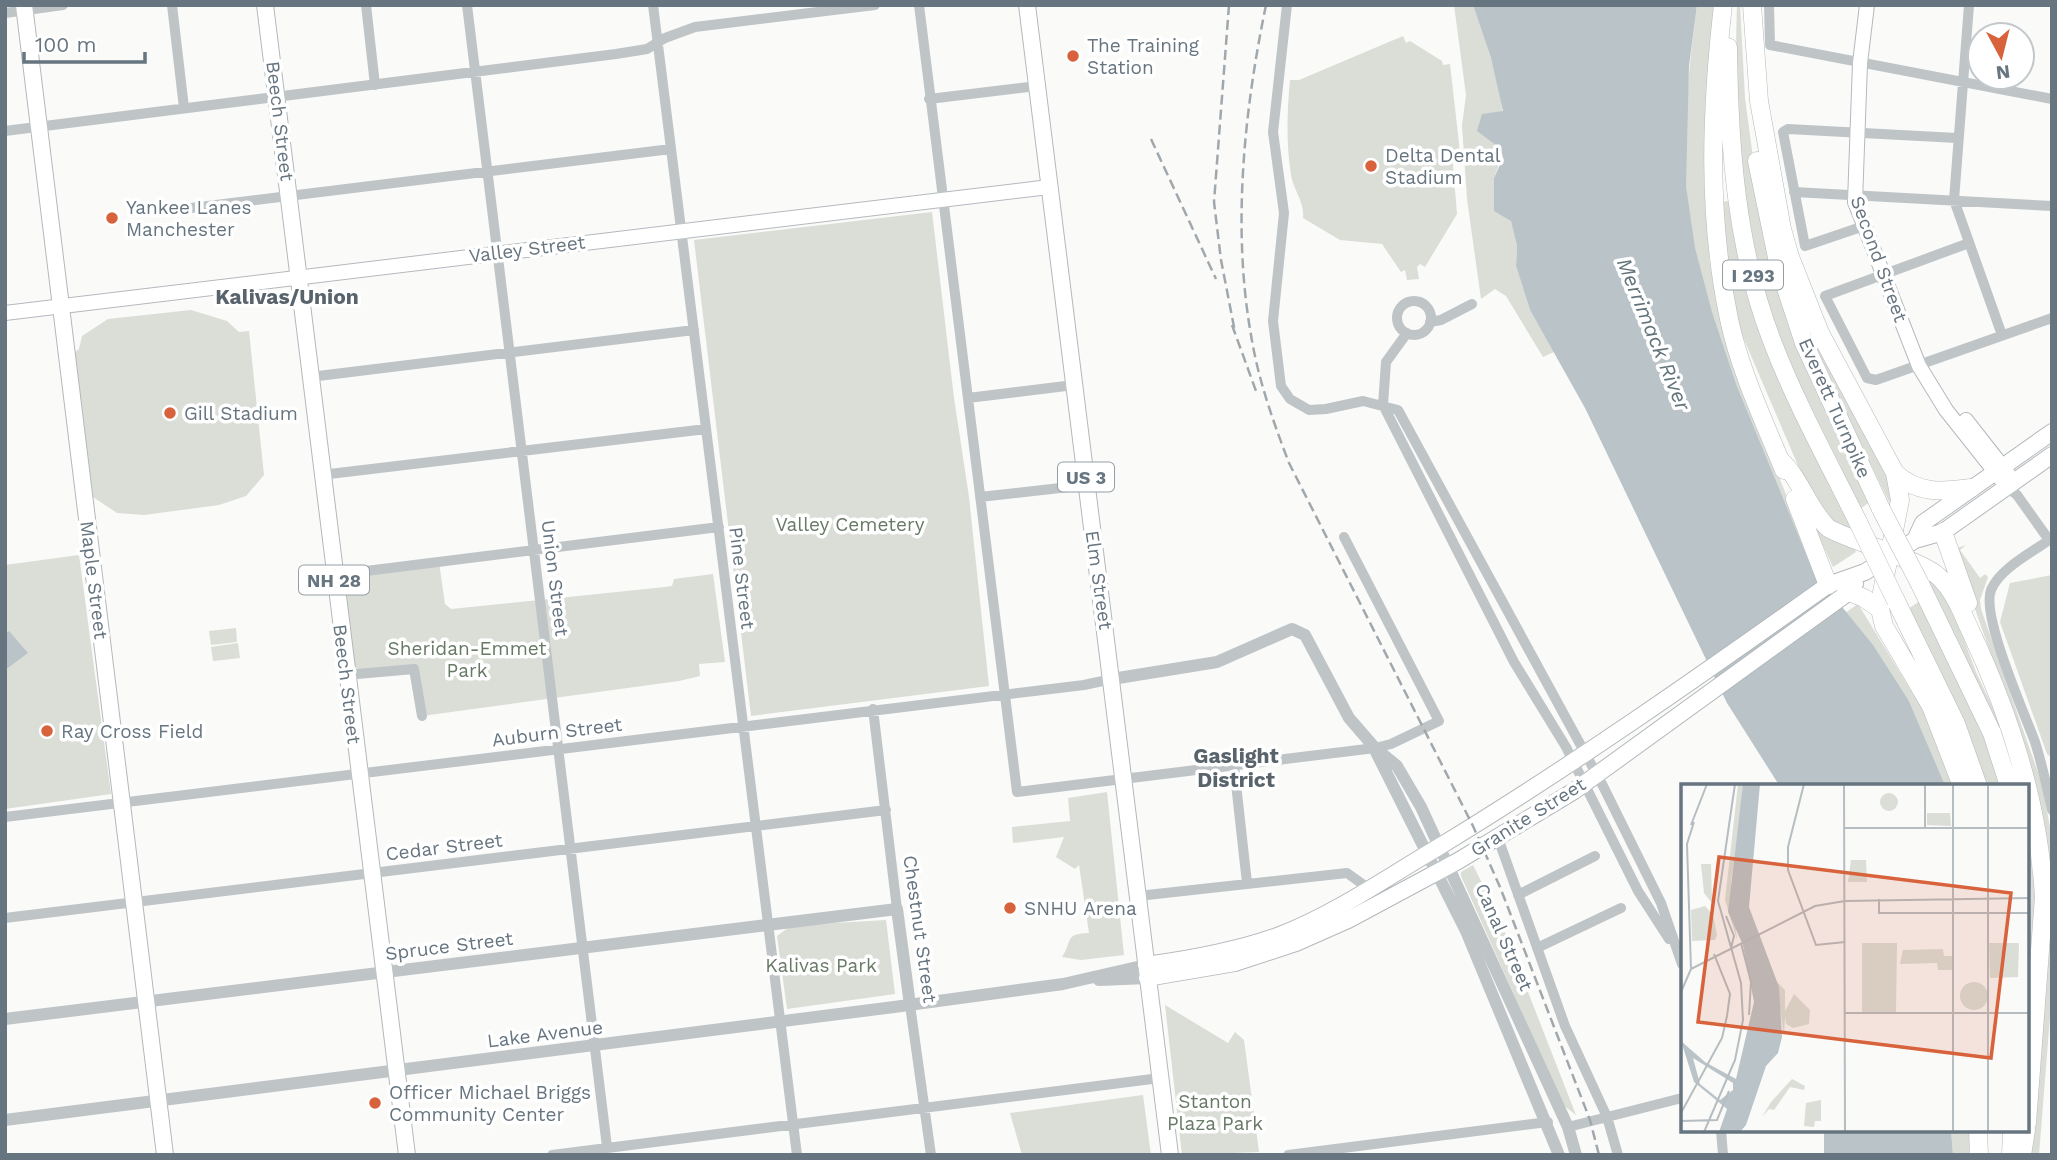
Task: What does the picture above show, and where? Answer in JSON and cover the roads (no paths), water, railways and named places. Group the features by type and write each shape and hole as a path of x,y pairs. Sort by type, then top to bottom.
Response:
{"highway":[{"path":"1726,5 1713,97 1712,177 1718,257 1738,352 1780,460 1839,592 1864,598 1880,609"},
{"name":"Everett Turnpike","path":"1726,5 1731,145 1754,279 1772,340 1956,724 1977,784"},
{"path":"1749,5 1759,102 1782,229 1790,257 1820,333 1895,473 1900,500 1880,609 1893,645 1931,706 1961,784"},
{"name":"Everett Turnpike","path":"1749,5 1747,52 1756,156 1779,267 1808,353 1881,509 1992,733 2008,784"},
{"path":"1780,460 1795,474 1815,515 1828,528 1938,575 1951,590 1981,653"},
{"path":"1895,473 1916,488 1929,491 1971,488"},
{"path":"1943,531 2026,784"},
{"path":"2029,798 2042,865 2043,910 2029,1096"},
{"path":"1978,1132 1982,1155"},
{"path":"1982,1155 1986,1132"},
{"path":"2011,1155 2012,1132"},
{"path":"2022,1155 2026,1132"}],"main road":[{"name":"Beech Street","path":"265,5 407,1155"},
{"name":"Elm Street","path":"1027,5 1170,1155"},
{"name":"Second Street","path":"1867,5 1860,63 1854,195 1919,366 1928,382 2012,488"},
{"name":"Maple Street","path":"24,8 165,1155"},
{"name":"Valley Street","path":"5,313 1049,187"},
{"name":"Granite Street","path":"1915,540 1923,523 2052,432"},
{"name":"Granite Street","path":"1147,971 1235,963 1297,943 1349,920 1498,838 1590,779 1865,572 1915,540 1943,531 2012,488 2052,455"},
{"name":"Granite Street","path":"1147,971 1261,941 1330,912 1580,759 1698,677 1839,592"}],"street":[{"path":"5,13 24,8 63,5"},
{"path":"172,5 184,108"},
{"path":"366,5 375,85"},
{"name":"Union Street","path":"467,5 608,1152"},
{"name":"Pine Street","path":"653,5 797,1155"},
{"path":"5,131 630,52 647,49 695,27 876,5"},
{"path":"919,5 1017,792 1375,748 1391,744 1439,721 1344,537"},
{"path":"1287,5 1273,121 1274,159 1284,213 1273,321 1276,368 1285,393 1303,408 1321,410 1363,401 1398,410 1590,779 1661,903 1681,961"},
{"path":"1769,5 1770,45 2052,99"},
{"path":"1969,5 1954,200 2002,335"},
{"path":"929,99 1037,86"},
{"path":"1864,226 1805,246 1782,138 1783,132 1788,129 1957,138"},
{"path":"183,209 671,149"},
{"path":"1794,192 2052,206"},
{"path":"1969,243 1825,296 1871,379 1919,366 2052,318"},
{"path":"1415,301 1424,304 1430,312 1430,322 1421,333 1407,333 1397,321 1399,311 1405,304 1415,301"},
{"path":"1430,322 1441,320 1472,304"},
{"path":"310,377 694,330"},
{"path":"1407,333 1387,362 1383,405 1510,654 1580,759 1638,891 1676,948"},
{"path":"968,398 1074,385"},
{"path":"321,475 706,429"},
{"path":"980,497 1087,485"},
{"name":"Second Street","path":"2012,488 2050,539"},
{"path":"334,575 719,527"},
{"path":"2050,539 2004,574 1990,596 1993,625 2036,745 2052,810"},
{"name":"Canal Street","path":"1112,678 1217,662 1278,634 1297,630 1305,635 1349,718 1375,748 1444,868 1568,1127 1576,1155"},
{"path":"346,675 414,669 422,716"},
{"name":"Auburn Street","path":"5,817 1003,694 1112,678"},
{"name":"Chestnut Street","path":"873,709 931,1155"},
{"path":"1234,766 1247,883"},
{"name":"Cedar Street","path":"5,918 886,810"},
{"path":"1498,838 1570,1037 1607,1117 1618,1155"},
{"path":"1518,895 1595,856"},
{"name":"Canal Street","path":"1444,868 1559,1155"},
{"path":"1138,896 1347,873 1368,888"},
{"path":"1537,948 1621,908"},
{"name":"Spruce Street","path":"5,1019 897,909"},
{"name":"Lake Avenue","path":"5,1121 779,1023 1147,971"},
{"path":"552,1155 608,1152 793,1124 1160,1078"},
{"path":"1568,1127 1681,1098"},
{"path":"1288,1155 1548,1122"},
{"path":"1721,1132 1723,1155"}],"water":[{"name":"Merrimack River","path":"1473,5 1697,5 1689,66 1686,186 1695,248 1712,312 1736,384 1813,571 1873,645 1909,701 1945,784 1778,784 1727,703 1585,408 1530,310 1516,266 1517,246 1511,221 1494,211 1494,178 1503,158 1501,149 1477,131 1482,114 1503,111 1491,58"},
{"path":"9,631 28,653 5,670 5,634"},
{"path":"1824,1132 1951,1132 1953,1155 1824,1155"}],"railway":[{"path":"1229,5 1214,202 1221,260 1235,332"},
{"path":"1266,5 1247,128 1242,212 1245,294 1262,384 1289,463 1473,826 1500,887 1590,1120 1599,1155"},
{"path":"1151,139 1216,279"},
{"path":"1232,325 1256,391"}],"place":[{"name":"The Training Station","path":"1073,56"},
{"name":"Delta Dental Stadium","path":"1371,166"},
{"name":"Yankee Lanes Manchester","path":"112,218"},
{"name":"Gill Stadium","path":"170,413"},
{"name":"Ray Cross Field","path":"47,731"},
{"name":"SNHU Arena","path":"1010,908"},
{"name":"Officer Michael Briggs Community Center","path":"375,1103"}],"district":[{"name":"Kalivas/Union","path":"287,296"},
{"name":"Gaslight District","path":"1236,767"}],"park label":[{"name":"Valley Cemetery","path":"850,524"},
{"name":"Sheridan-Emmet Park","path":"467,659"},
{"name":"Kalivas Park","path":"821,965"},
{"name":"Stanton Plaza Park","path":"1215,1112"}]}
